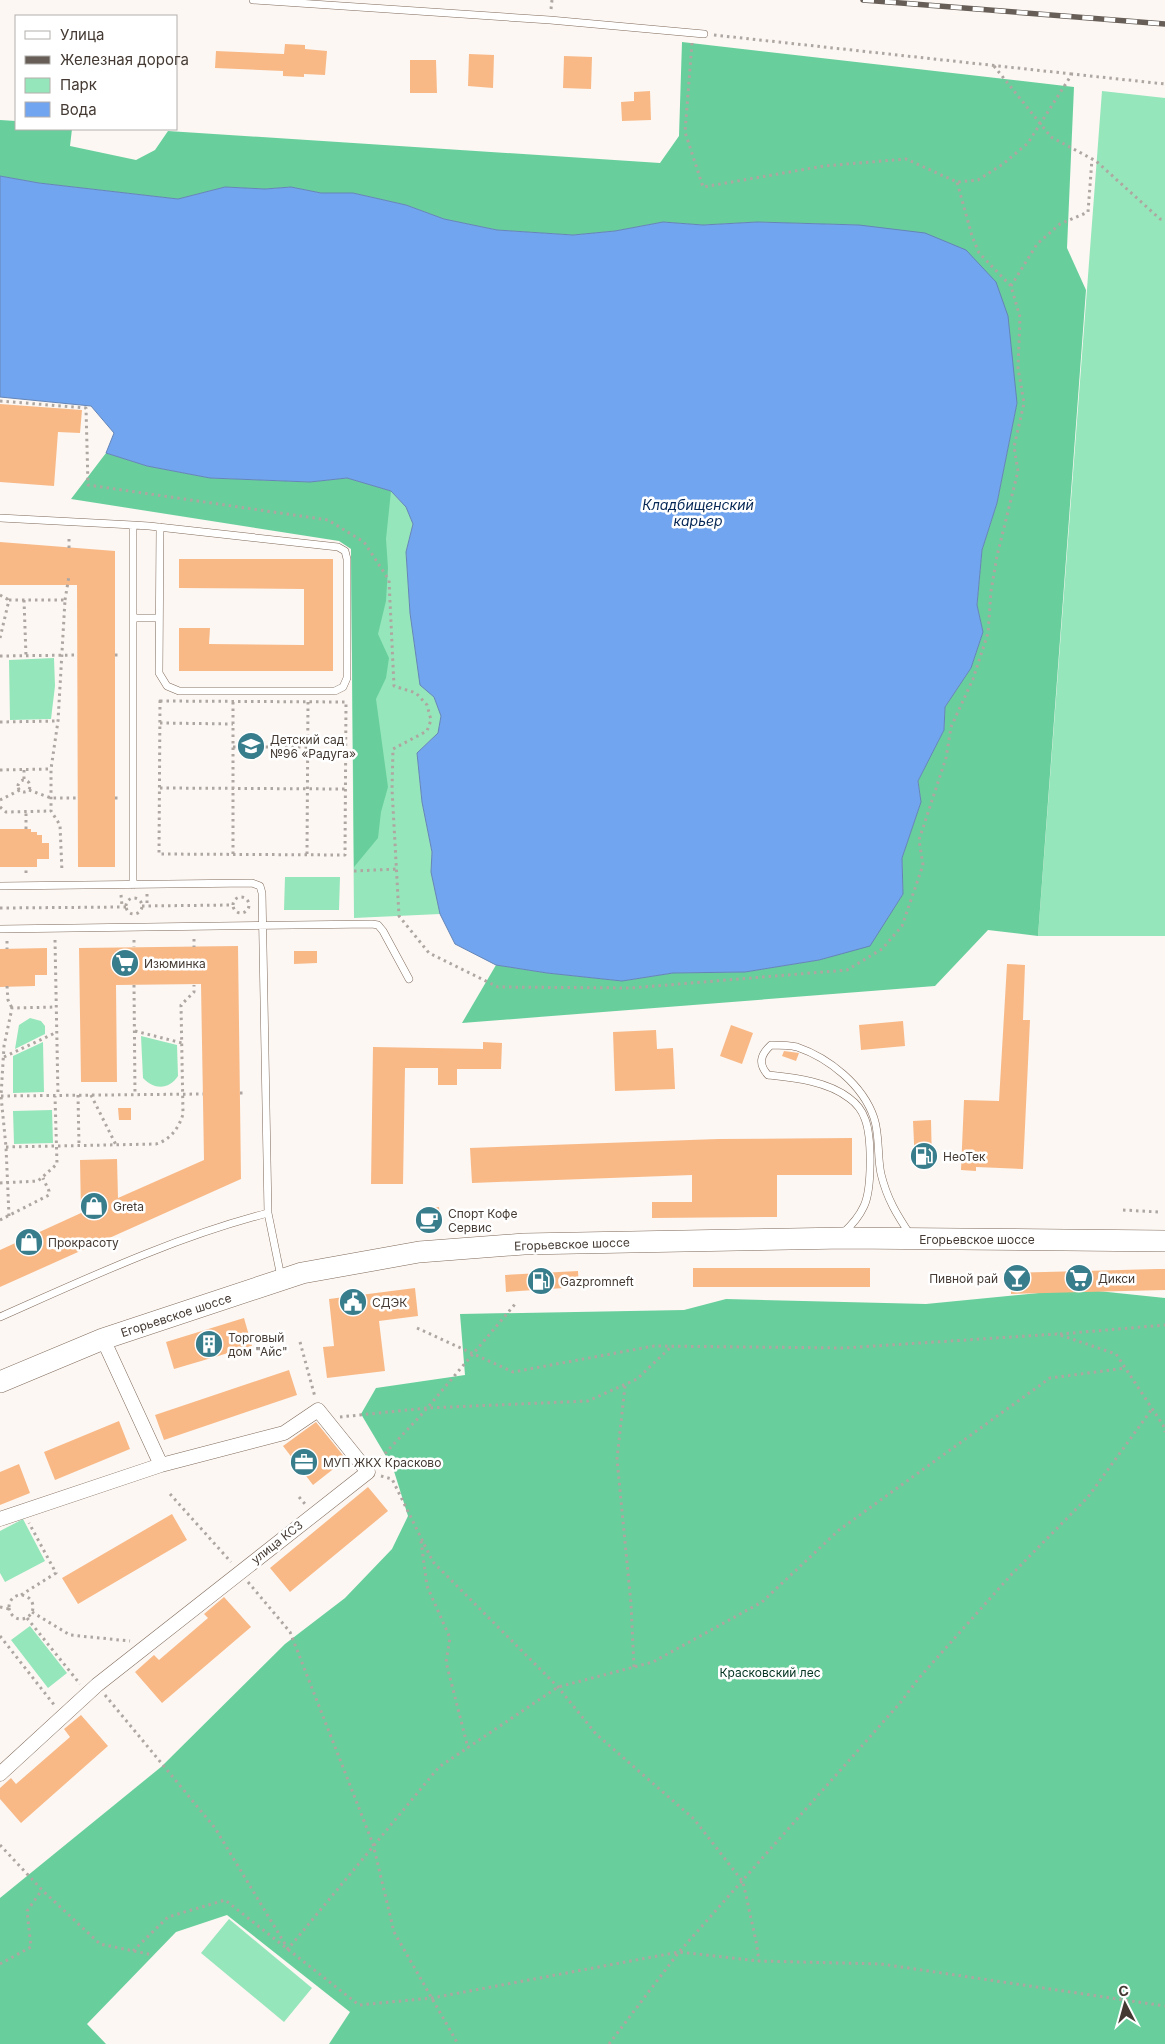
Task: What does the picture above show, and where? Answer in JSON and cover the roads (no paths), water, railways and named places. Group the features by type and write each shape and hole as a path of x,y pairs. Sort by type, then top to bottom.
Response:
{"main road":[{"name":"Егорьевское шоссе","path":"0,1382 103,1339 302,1273 419,1252 524,1244 837,1238 1165,1241"}],"street":[{"path":"0,1520 161,1465 103,1339"},
{"name":"улица КСЗ","path":"0,1774 92,1689 368,1472 321,1414 284,1433 161,1465"}],"lane":[{"path":"253,0 550,20 704,34"},
{"path":"0,518 160,527 338,548 345,551 347,559 347,678 343,687 334,691 179,691 167,686 159,673 160,527"},
{"path":"133,525 133,885"},
{"path":"133,618 160,618"},
{"path":"0,886 252,883 260,886 262,893 268,1213 281,1280"},
{"path":"0,929 378,926 383,931 409,979"},
{"path":"837,1238 856,1221 865,1205 869,1190 870,1157 866,1120 860,1108 849,1098 837,1091 794,1077 768,1075 762,1068 761,1058 764,1051 771,1045 796,1047 822,1058 852,1083 864,1098 874,1118 881,1173 891,1206 912,1238"},
{"path":"0,1317 149,1252 241,1220 268,1213"}],"water":[{"name":"Кладбищенский карьер","path":"0,176 39,183 178,199 225,187 265,189 291,187 321,193 353,193 406,205 444,219 497,230 573,235 615,231 663,222 703,225 757,222 859,225 925,233 966,250 996,282 1008,316 1017,403 997,503 982,550 977,605 983,632 971,668 945,707 944,730 918,781 921,802 902,858 903,894 870,946 819,960 745,972 673,973 622,981 547,973 496,965 455,944 440,914 431,872 432,852 422,802 417,753 438,733 441,716 434,697 420,685 410,613 406,552 413,524 406,507 391,491 347,478 310,482 210,478 147,466 106,453 114,433 91,406 0,397"}],"railway":[{"path":"863,0 1165,24"}],"place":[{"name":"Детский сад №96 «Радуга»","path":"251,746"},
{"name":"Изюминка","path":"125,963"},
{"name":"НеоТек","path":"924,1156"},
{"name":"Greta","path":"94,1206"},
{"name":"Спорт Кофе Сервис","path":"429,1220"},
{"name":"Прокрасоту","path":"29,1242"},
{"name":"Пивной рай","path":"1017,1278"},
{"name":"Дикси","path":"1079,1278"},
{"name":"Gazpromneft","path":"541,1281"},
{"name":"СДЭК","path":"353,1302"},
{"name":"Торговый дом \"Айс\"","path":"209,1344"},
{"name":"МУП ЖКХ Красково","path":"304,1462"}],"park label":[{"name":"Красковский лес","path":"770,1672"}]}
